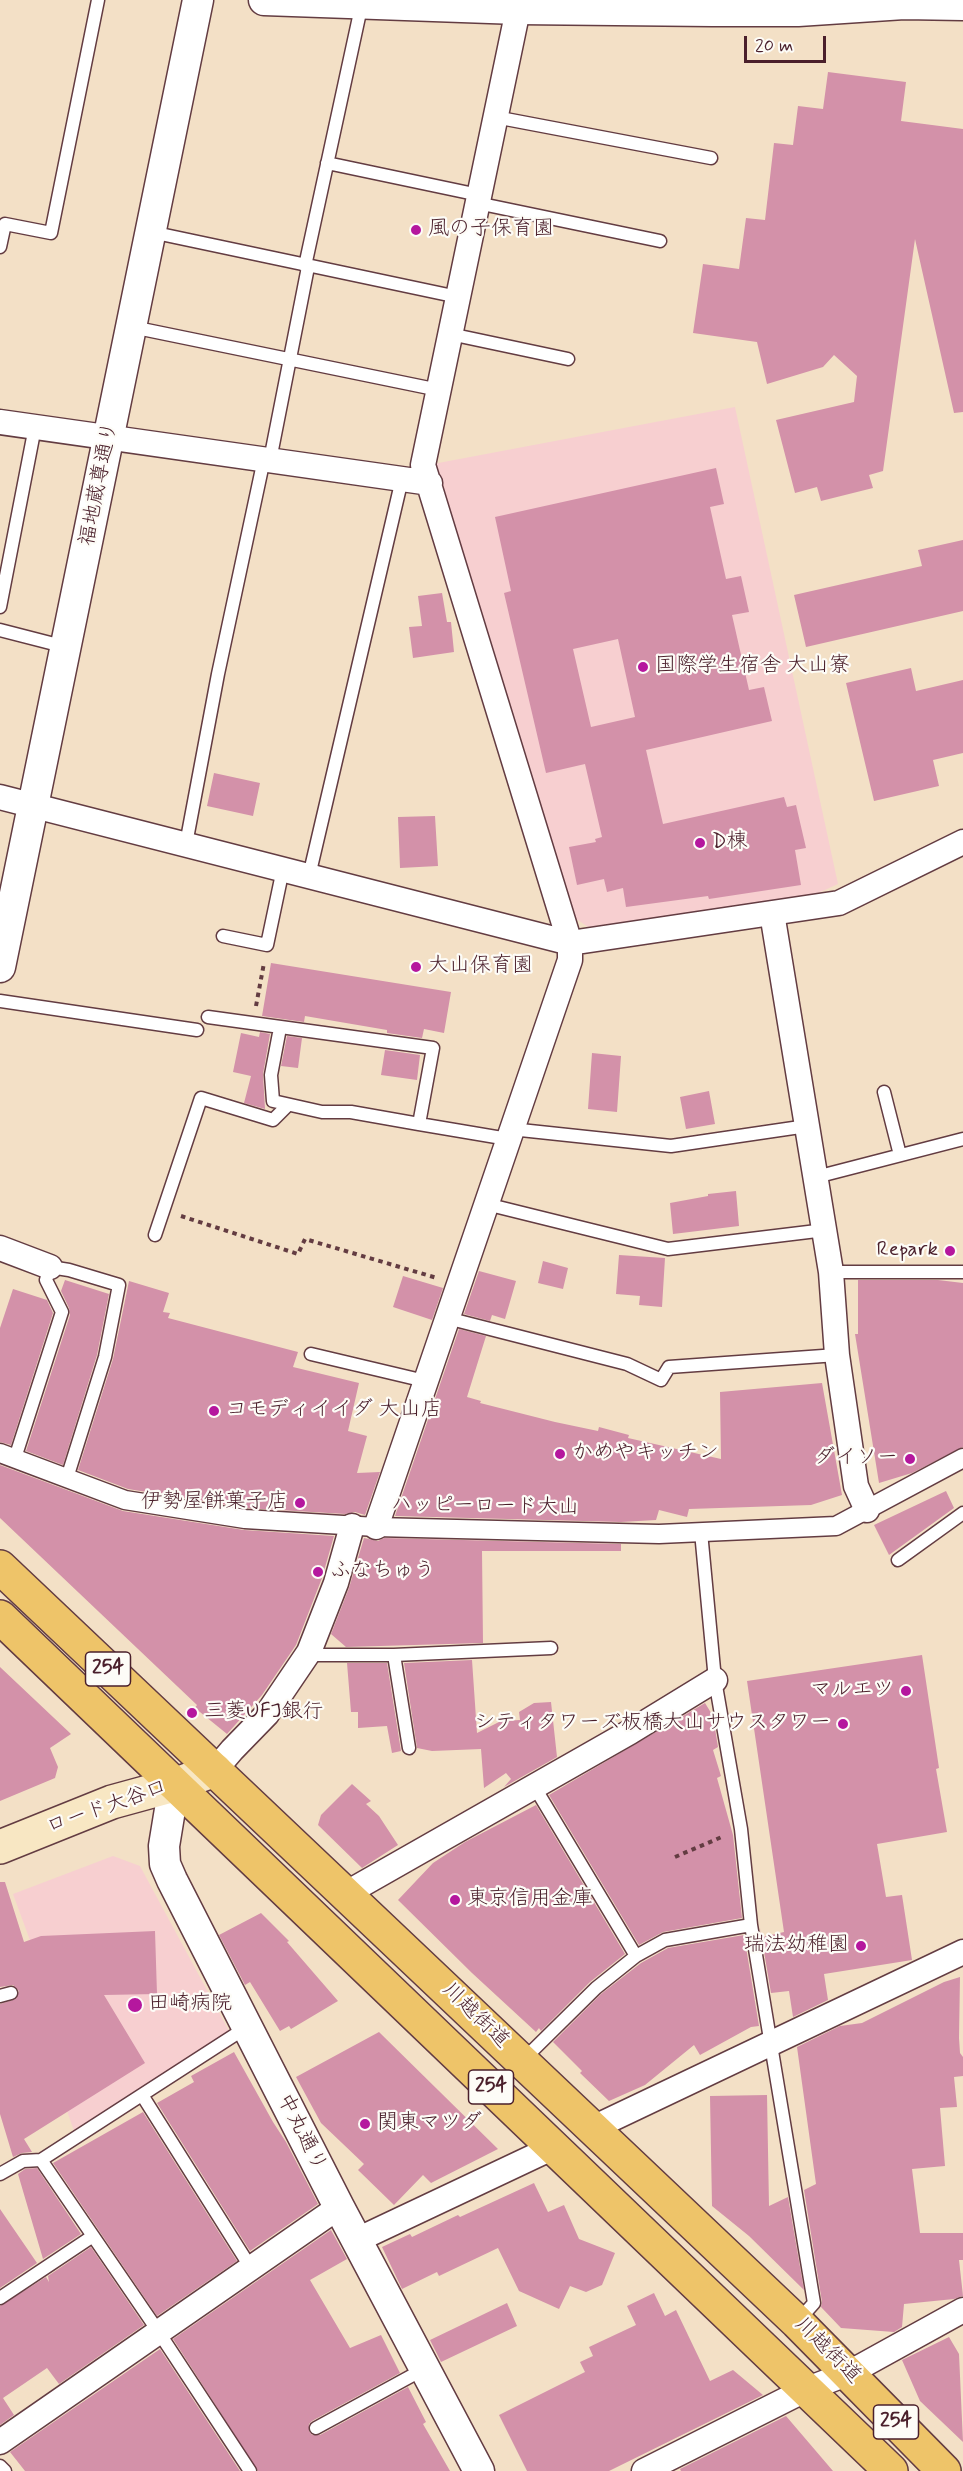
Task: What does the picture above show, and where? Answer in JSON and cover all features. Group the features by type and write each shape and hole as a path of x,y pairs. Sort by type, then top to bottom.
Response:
{"highway":[{"name":"川越街道","path":"0,1567 347,1893 797,2322 944,2471"},
{"name":"川越街道","path":"0,1617 891,2471"}],"main road":[{"name":"ロード大谷口","path":"0,1847 112,1802 174,1785 215,1770"}],"street":[{"name":"福地蔵尊通り","path":"0,968 198,0"},
{"path":"264,0 712,6 904,4 963,6"},
{"path":"215,1770 267,1714 306,1655 364,1526 425,1381 570,960 570,943 423,465 519,4"},
{"path":"0,422 430,483"},
{"path":"0,796 570,943 839,903 963,842"},
{"path":"772,913 825,1230 831,1272 837,1355 856,1486 867,1510"},
{"path":"0,1248 50,1267"},
{"name":"ハッピーロード大山","path":"8,1455 125,1500 245,1519 364,1526 659,1534 836,1526 963,1458"},
{"path":"347,1893 716,1680"},
{"name":"中丸通り","path":"174,1785 164,1846 165,1864 339,2207 479,2471"},
{"path":"593,2128 963,1952"},
{"path":"357,2240 554,2147"},
{"path":"0,2442 339,2207"},
{"path":"644,2471 805,2390 849,2373 963,2310"}],"lane":[{"path":"0,247 5,224 51,233 98,0"},
{"path":"186,844 218,674 289,361 306,266 362,2"},
{"path":"495,117 711,158"},
{"path":"327,163 660,242"},
{"path":"151,232 458,297"},
{"path":"132,327 439,390"},
{"path":"450,334 568,359"},
{"path":"0,607 35,427"},
{"path":"309,876 402,480"},
{"path":"0,630 67,647"},
{"path":"223,936 267,945 283,869"},
{"path":"0,1001 197,1030"},
{"path":"208,1017 433,1048 419,1124"},
{"path":"280,1028 272,1075 273,1101 322,1112 351,1113 419,1124 509,1134 671,1146 807,1126"},
{"path":"884,1092 900,1155"},
{"path":"155,1235 201,1098 273,1120 288,1105"},
{"path":"816,1177 963,1139"},
{"path":"486,1204 668,1249 825,1230"},
{"path":"8,1455 63,1312 46,1280 50,1267 69,1270 119,1285 105,1357 67,1478"},
{"path":"831,1272 963,1272"},
{"path":"447,1318 627,1364 661,1380 669,1367 837,1355"},
{"path":"311,1354 425,1381"},
{"path":"898,1560 963,1513"},
{"path":"701,1532 716,1680 741,1829 751,1925 814,2302 797,2322"},
{"path":"306,1655 394,1655 551,1648"},
{"path":"394,1655 409,1748"},
{"path":"534,1786 636,1956"},
{"path":"522,2060 596,1988 636,1956 665,1940 751,1925"},
{"path":"1,2170 23,2161 41,2160 247,2027"},
{"path":"142,2095 250,2268"},
{"path":"41,2160 250,2471"},
{"path":"0,2298 93,2236"},
{"path":"316,2428 425,2368"},
{"path":"0,2466 5,2471"}],"path":[{"path":"252,1024 267,945"},
{"path":"163,1210 298,1254 305,1239 458,1283"},
{"path":"675,1857 741,1829"}],"shaded area":[{"name":"国際学生宿舎 大山寮","path":"735,407 838,884 814,895 588,927 572,916 433,464"},
{"name":"田崎病院","path":"113,1856 140,1866 229,2031 74,2131 43,2042 64,2033 13,1894"}],"building":[{"path":"828,72 906,82 901,121 963,129 963,412 954,413 915,239 883,471 869,475 873,488 821,501 817,487 795,493 776,420 854,402 857,376 834,355 823,367 767,384 757,342 693,333 703,264 739,269 746,218 765,220 774,143 793,145 798,106 823,109"},
{"path":"716,468 724,504 710,507 726,579 741,576 749,612 732,615 749,690 764,687 772,721 646,750 663,824 784,797 787,807 796,805 806,848 795,850 801,885 709,899 708,896 626,907 623,888 607,892 604,879 577,885 569,847 596,842 595,839 602,837 585,764 546,773 504,593 511,591 495,517","holes":["618,639 635,717 591,727 573,649"]},
{"path":"963,540 963,611 806,647 794,595 922,566 918,550"},
{"path":"442,593 447,622 451,622 454,652 413,658 409,627 422,626 418,596"},
{"path":"911,668 916,691 963,680 963,753 933,760 939,786 874,801 846,683"},
{"path":"214,773 260,783 253,816 207,806"},
{"path":"435,816 438,866 400,868 398,817"},
{"path":"271,963 451,992 444,1033 424,1029 422,1038 305,1016 304,1022 262,1016"},
{"path":"260,1032 270,1034 263,1074 265,1109 244,1103 251,1076 233,1072 241,1033 259,1037"},
{"path":"287,1036 302,1038 298,1068 281,1066"},
{"path":"385,1050 420,1055 417,1080 381,1075"},
{"path":"592,1053 621,1056 617,1112 588,1109"},
{"path":"709,1091 715,1124 686,1129 680,1097"},
{"path":"736,1191 739,1226 673,1234 670,1203 708,1196 708,1194"},
{"path":"619,1255 665,1258 662,1307 639,1305 640,1296 616,1294"},
{"path":"543,1261 568,1268 563,1289 538,1283"},
{"path":"479,1271 516,1281 505,1319 492,1315 490,1321 464,1314"},
{"path":"403,1276 443,1288 432,1320 393,1307"},
{"path":"65,1280 109,1294 97,1355 63,1465 26,1451 70,1315 61,1291"},
{"path":"858,1280 938,1280 963,1283 963,1447 912,1473 879,1483 855,1334 858,1334"},
{"path":"129,1281 169,1293 163,1312 170,1313 168,1318 298,1352 293,1367 359,1383 348,1431 367,1436 357,1473 380,1472 365,1515 355,1512 345,1514 246,1508 128,1489 78,1470 113,1359"},
{"path":"13,1289 47,1300 53,1313 11,1445 0,1442 0,1328"},
{"path":"459,1329 486,1336 467,1397 481,1401 480,1403 555,1422 598,1431 599,1427 629,1435 628,1438 721,1459 720,1392 822,1383 842,1495 811,1505 689,1509 687,1517 659,1510 656,1520 621,1522 395,1516"},
{"path":"0,1465 123,1511 244,1530 334,1536 322,1578 296,1645 262,1695 227,1734 195,1708 197,1705 0,1518"},
{"path":"946,1491 954,1508 889,1555 874,1525"},
{"path":"364,1538 378,1541 384,1538 621,1544 621,1551 482,1551 483,1643 346,1647 331,1634 349,1588"},
{"path":"922,1655 939,1768 936,1769 947,1832 877,1844 886,1897 902,1895 912,1960 824,1974 828,2000 793,2017 789,1991 771,1993 760,1928 762,1937 784,1932 747,1681"},
{"path":"472,1660 477,1733 501,1721 520,1720 519,1712 534,1703 551,1702 557,1757 504,1787 511,1779 506,1773 484,1788 481,1749 432,1751 417,1748 404,1663"},
{"path":"347,1663 387,1663 401,1751 392,1753 387,1726 358,1728 358,1712 351,1712"},
{"path":"0,1667 71,1734 50,1748 58,1767 55,1778 0,1801"},
{"path":"705,1703 713,1716 718,1747 713,1750 721,1776 717,1778 733,1835 742,1918 663,1932 639,1945 549,1795"},
{"path":"352,1784 371,1801 366,1804 379,1816 398,1845 362,1868 318,1825 321,1815"},
{"path":"536,1805 625,1954 590,1982 541,2031 539,2028 536,2032 398,1900 433,1863 465,1842"},
{"path":"0,1882 5,1882 24,1942 41,1936 155,1931 157,1994 104,1995 145,2063 24,2139 32,2152 13,2157 0,2114 0,2004 16,1999 19,1991 13,1985 0,1987"},
{"path":"261,1913 289,1941 287,1942 338,2001 291,2029 289,2026 280,2031 250,1982 245,1985 219,1935"},
{"path":"744,1935 759,2026 751,2027 700,2055 694,2045 645,2085 609,2101 553,2042 601,1994 641,1963 668,1948"},
{"path":"960,1977 959,2038 960,2053 963,2057 963,2076 954,2077 957,2107 940,2108 945,2166 912,2169 920,2233 963,2233 963,2260 959,2260 963,2296 904,2304 902,2327 894,2332 841,2328 821,2307 804,2190 816,2184 797,2047 840,2026 862,2023 944,1982"},
{"path":"379,2032 498,2149 431,2183 423,2175 394,2205 358,2170 364,2164 321,2123 296,2077"},
{"path":"234,2052 286,2142 318,2204 250,2251 157,2103 194,2082 191,2076"},
{"path":"767,2095 769,2206 788,2197 804,2290 749,2236 712,2206 710,2096"},
{"path":"143,2112 237,2261 157,2316 53,2163"},
{"path":"37,2168 81,2234 43,2259 18,2174 25,2169"},
{"path":"534,2183 548,2212 564,2205 579,2239 615,2253 602,2285 586,2292 570,2286 559,2309 519,2291 498,2248 439,2276 437,2272 402,2289 382,2247 410,2234 412,2237 458,2215 460,2217"},
{"path":"0,2209 37,2263 0,2288"},
{"path":"331,2230 347,2259 310,2280 350,2348 381,2335 400,2373 312,2421 309,2424 309,2431 312,2435 320,2435 408,2387 426,2422 423,2424 450,2471 258,2471 173,2339"},
{"path":"91,2247 144,2325 59,2384 47,2368 3,2398 14,2415 0,2425 0,2306 46,2277 49,2282 48,2276"},
{"path":"654,2293 665,2316 676,2310 710,2381 733,2370 763,2395 609,2471 527,2471 499,2415 585,2372 580,2362 593,2356 589,2347 636,2325 627,2306"},
{"path":"507,2303 517,2326 441,2362 430,2340"},
{"path":"949,2337 959,2354 963,2442 920,2401 902,2360"},
{"path":"160,2349 240,2471 25,2471 10,2452"},
{"path":"786,2416 833,2471 681,2471 680,2469"}],"place":[{"name":"風の子保育園","path":"416,230"},
{"name":"国際学生宿舎 大山寮","path":"643,667"},
{"name":"D棟","path":"700,843"},
{"name":"大山保育園","path":"416,967"},
{"name":"Repark","path":"950,1251"},
{"name":"コモディイイダ 大山店","path":"214,1411"},
{"name":"かめやキッチン","path":"560,1454"},
{"name":"ダイソー","path":"910,1459"},
{"name":"伊勢屋餅菓子店","path":"300,1503"},
{"name":"ふなちゅう","path":"318,1572"},
{"name":"マルエツ","path":"906,1691"},
{"name":"三菱UFJ銀行","path":"192,1713"},
{"name":"シティタワーズ板橋大山サウスタワー","path":"843,1724"},
{"name":"東京信用金庫","path":"455,1900"},
{"name":"瑞法幼稚園","path":"861,1946"},
{"name":"田崎病院","path":"135,2005"},
{"name":"関東マツダ","path":"365,2124"}]}
